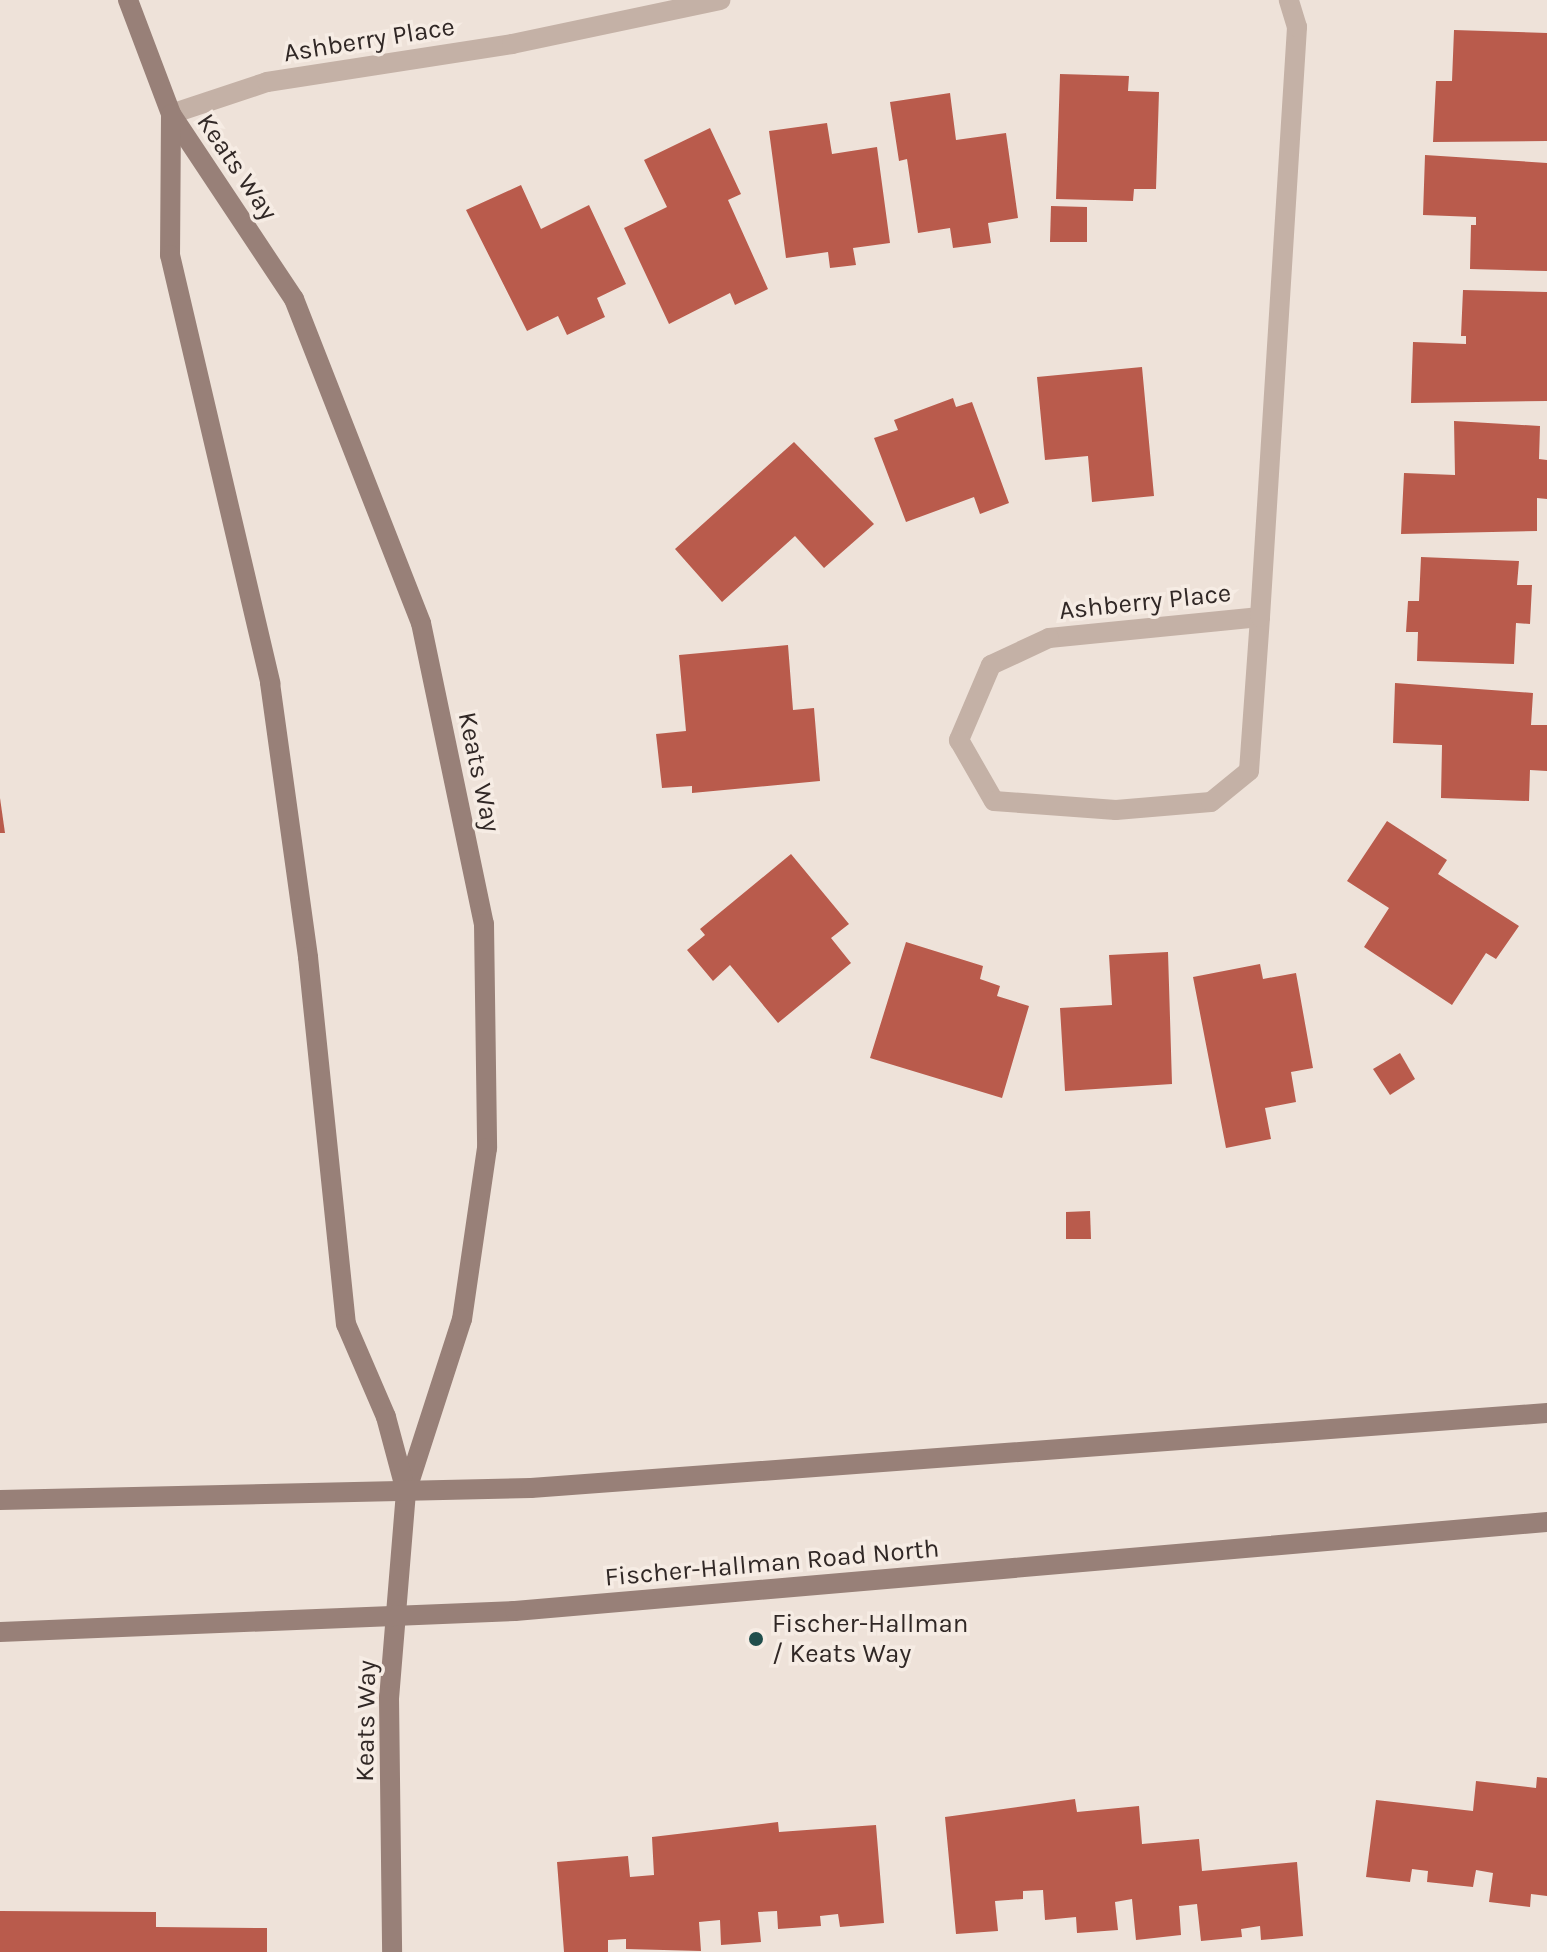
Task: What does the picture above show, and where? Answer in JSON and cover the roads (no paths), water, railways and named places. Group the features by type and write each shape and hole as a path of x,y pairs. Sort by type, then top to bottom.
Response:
{"street":[{"name":"Keats Way","path":"128,0 171,114 294,299 421,623 484,924 487,1148 462,1319 406,1492 389,1697 392,1952"},
{"name":"Ashberry Place","path":"171,114 267,82 512,44 720,0"},
{"name":"Ashberry Place","path":"1260,617 1049,638 991,665 959,740 994,801 1116,810 1211,802 1249,771 1260,617 1297,27 1289,0"},
{"name":"Keats Way","path":"171,114 170,255 270,683 308,957 346,1324 386,1417 406,1492"},
{"path":"0,1500 531,1488 1547,1413"},
{"name":"Fischer-Hallman Road North","path":"0,1632 396,1619 1547,1522"}],"place":[{"name":"Fischer-Hallman / Keats Way","path":"756,1639"}]}
